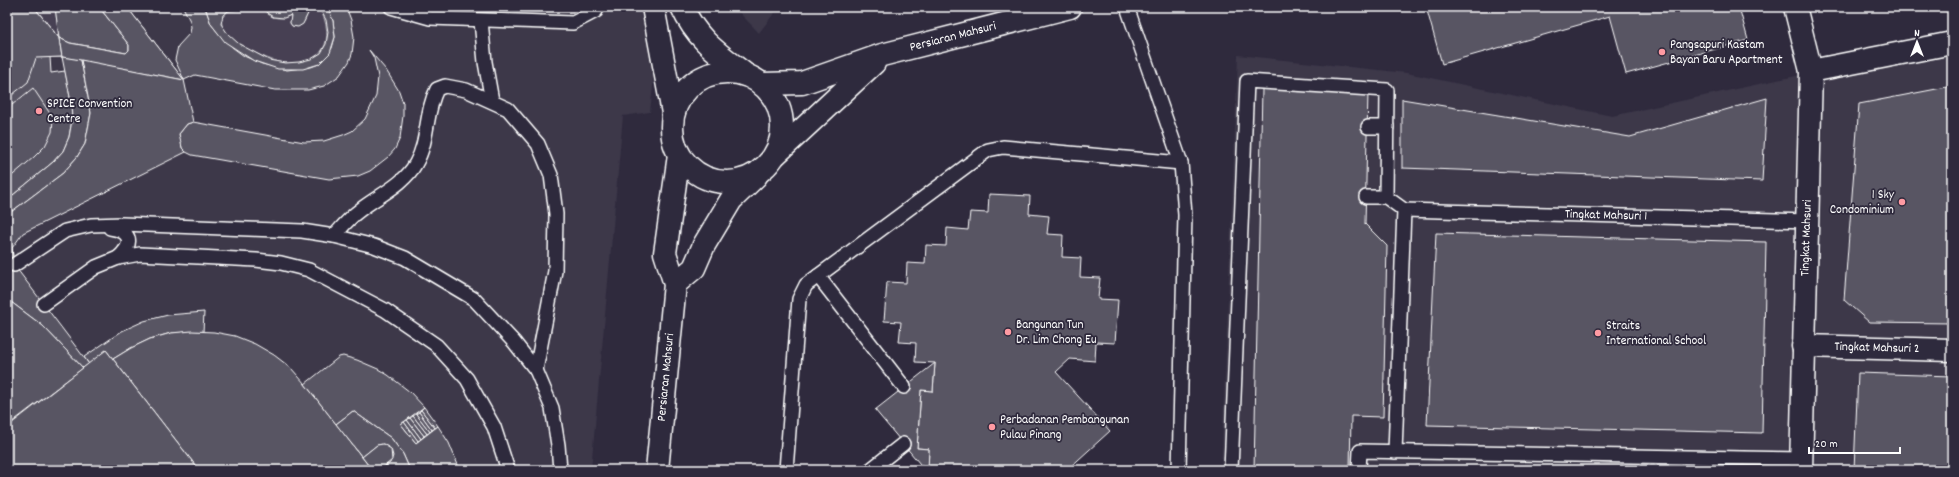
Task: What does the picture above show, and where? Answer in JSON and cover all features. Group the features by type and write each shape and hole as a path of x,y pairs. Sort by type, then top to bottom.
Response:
{"street":[{"path":"653,7 673,113 672,127 674,142 679,155 690,168 704,177 720,182 736,181 752,176 770,161 781,140 783,125 780,110 773,95 707,45 687,17 682,7"},
{"name":"Persiaran Mahsuri","path":"754,80 802,83 882,55 1070,7"},
{"name":"Tingkat Mahsuri","path":"1795,7 1811,71 1801,464"},
{"path":"1811,71 1952,43"},
{"name":"Persiaran Mahsuri","path":"675,284 694,268 704,244 731,200 882,55"},
{"path":"673,113 681,96 693,83 710,74 728,71 754,80"},
{"name":"Persiaran Mahsuri","path":"657,470 675,284 665,253 679,155"},
{"name":"Tingkat Mahsuri 2","path":"1803,346 1952,350"}],"lane":[{"path":"391,7 430,18 481,21 573,23 596,11 597,7"},
{"path":"1126,7 1181,163 1185,215 1179,470"},
{"path":"481,21 485,62 492,102"},
{"path":"1231,470 1247,81 1387,90 1386,197"},
{"path":"334,236 358,211 400,182 416,163 424,144 432,99 437,89 445,86 466,90 508,108 538,144 551,174 556,214 555,271 536,370"},
{"path":"1368,127 1387,127"},
{"path":"786,470 799,299 806,285 988,150 1003,147 1181,163"},
{"path":"1366,197 1386,197 1404,210 1395,452"},
{"name":"Tingkat Mahsuri 1","path":"1404,210 1808,221"},
{"path":"14,265 65,231 91,225 122,224 302,231 334,236 374,246 405,258 474,300 514,342 536,370 552,408 558,445 560,470"},
{"path":"91,225 117,229 127,235 129,242 128,248 118,258"},
{"path":"44,304 96,267 118,258 140,254 256,260 281,263 309,270 385,310 436,345 467,379 494,427 508,470"},
{"path":"818,276 904,387"},
{"path":"870,470 903,444"},
{"path":"1360,470 1360,451 1801,464"}],"shaded area":[{"path":"7,7 650,7 655,69 650,112 623,116 591,470 7,470"},
{"path":"34,7 55,7 59,38"},
{"path":"252,7 263,7 268,14 279,18 291,15 290,23 292,26 296,27 302,24 311,7 319,7 327,30 323,49 317,56 308,61 284,63 267,58 245,47 227,33 222,26 222,18 228,11"},
{"path":"734,7 779,7 759,33"},
{"path":"1952,42 1952,470 1221,470 1238,55 1407,73 1612,116"}],"building":[{"name":"SPICE Convention Centre","path":"7,7 34,7 59,38 70,43 126,53 129,50 129,45 99,7 127,7 184,80 62,57 50,57 51,73 65,71 71,102 72,120 69,137 63,151 53,162 7,200"},
{"path":"7,7 34,7 59,38 62,57 36,58 28,82 7,99"},
{"path":"55,7 99,7 129,45 129,50 126,53 70,43 59,38"},
{"path":"99,7 127,7 184,80 62,57 59,38 70,43 126,53 129,50 129,45"},
{"path":"183,7 205,7 211,24 232,47 244,56 262,64 287,70 311,67 319,64 326,57 332,48 335,37 333,21 328,7 346,7 351,20 354,37 352,54 349,62 339,76 324,86 308,90 275,90 195,75 184,80 175,60 178,46 190,33 191,27 190,21"},
{"path":"205,7 252,7 228,11 223,15 221,24 228,34 239,44 269,60 285,63 299,62 311,59 321,53 326,44 328,32 326,20 319,7 328,7 333,21 335,37 330,53 319,64 303,69 278,69 254,61 225,42 211,24"},
{"path":"263,7 311,7 303,24 298,27 292,26 290,23 291,15 284,18 273,17 267,13"},
{"path":"562,7 580,7 580,9"},
{"name":"Pangsapuri Kastam Bayan Baru Apartment","path":"1426,7 1739,7 1748,40 1626,74 1610,16 1442,64"},
{"path":"369,50 386,70 399,91 403,103 400,138 395,149 388,157 370,171 358,176 329,179 192,155 182,148 179,134 187,124 193,122 304,142 324,141 352,131 365,119 376,96 378,77 374,58"},
{"path":"62,57 81,60 91,113 85,144 77,157 63,173 7,215 7,200 53,162 63,151 69,137 72,120 71,102"},
{"path":"81,60 184,80 193,122 187,124 179,134 182,148 186,152 23,233 12,248 14,265 89,364 83,368 43,326 7,299 7,215 63,173 77,157 85,144 91,113"},
{"name":"1 Sky Condominium","path":"1952,86 1952,323 1869,322 1844,300 1859,104"},
{"path":"33,88 53,118 52,132 45,146 7,180 7,109"},
{"path":"1262,89 1368,92 1365,224 1387,246 1383,417 1351,416 1350,470 1254,470"},
{"path":"1767,98 1762,181 1402,168 1402,99 1630,137"},
{"name":"Bangunan Tun Dr. Lim Chong Eu","path":"989,194 1030,196 1029,214 1049,216 1047,234 1063,235 1062,257 1081,258 1080,277 1100,278 1098,299 1118,300 1115,343 1096,342 1095,361 1070,359 1056,372 1110,431 1067,470 928,470 929,449 917,448 921,390 933,391 935,363 915,362 916,343 899,342 901,322 884,321 887,282 906,283 907,263 925,264 926,245 946,246 947,228 968,230 970,212 988,213"},
{"name":"Straits International School","path":"1436,233 1766,242 1762,433 1427,425"},
{"path":"7,299 43,326 83,368 7,426"},
{"path":"204,312 203,332 171,333 150,339 113,359 106,350 89,364 84,357 122,331 144,321 168,315"},
{"path":"192,331 214,332 235,336 255,344 274,355 291,368 372,470 199,470 113,359 150,339 171,333"},
{"path":"106,350 199,470 7,470 7,427"},
{"path":"343,356 378,369 410,392 424,407 401,424 416,443 438,426 449,443 460,470 410,470 403,454 391,438 353,411 336,424 305,384 339,357"},
{"path":"935,363 933,391 921,390 917,448 929,449 928,470 925,470 875,410"},
{"path":"1858,373 1952,376 1952,470 1854,470"},
{"path":"424,407 438,426 435,428 421,410"},
{"path":"421,410 435,428 432,430 419,412"},
{"path":"353,411 391,438 403,454 410,470 380,470 390,463 393,456 391,449 383,444 377,445 362,457 336,424"},
{"path":"419,412 432,430 430,432 416,414"},
{"path":"416,414 430,432 427,434 413,416"},
{"path":"413,416 427,434 424,436 410,418"},
{"path":"410,418 424,436 421,439 407,420"},
{"path":"407,420 421,439 418,441 404,422"},
{"path":"404,422 418,441 416,443 401,424"},
{"path":"383,444 391,449 392,460 380,470 372,470 362,457 377,445"},
{"path":"1686,457 1777,462 1777,470 1685,470"},
{"path":"1380,469 1403,470 1379,470"}],"place":[{"name":"Pangsapuri Kastam Bayan Baru Apartment","path":"1662,52"},
{"name":"SPICE Convention Centre","path":"39,111"},
{"name":"1 Sky Condominium","path":"1902,202"},
{"name":"Bangunan Tun Dr. Lim Chong Eu","path":"1008,332"},
{"name":"Straits International School","path":"1598,333"},
{"name":"Perbadanan Pembangunan Pulau Pinang","path":"992,427"}]}
